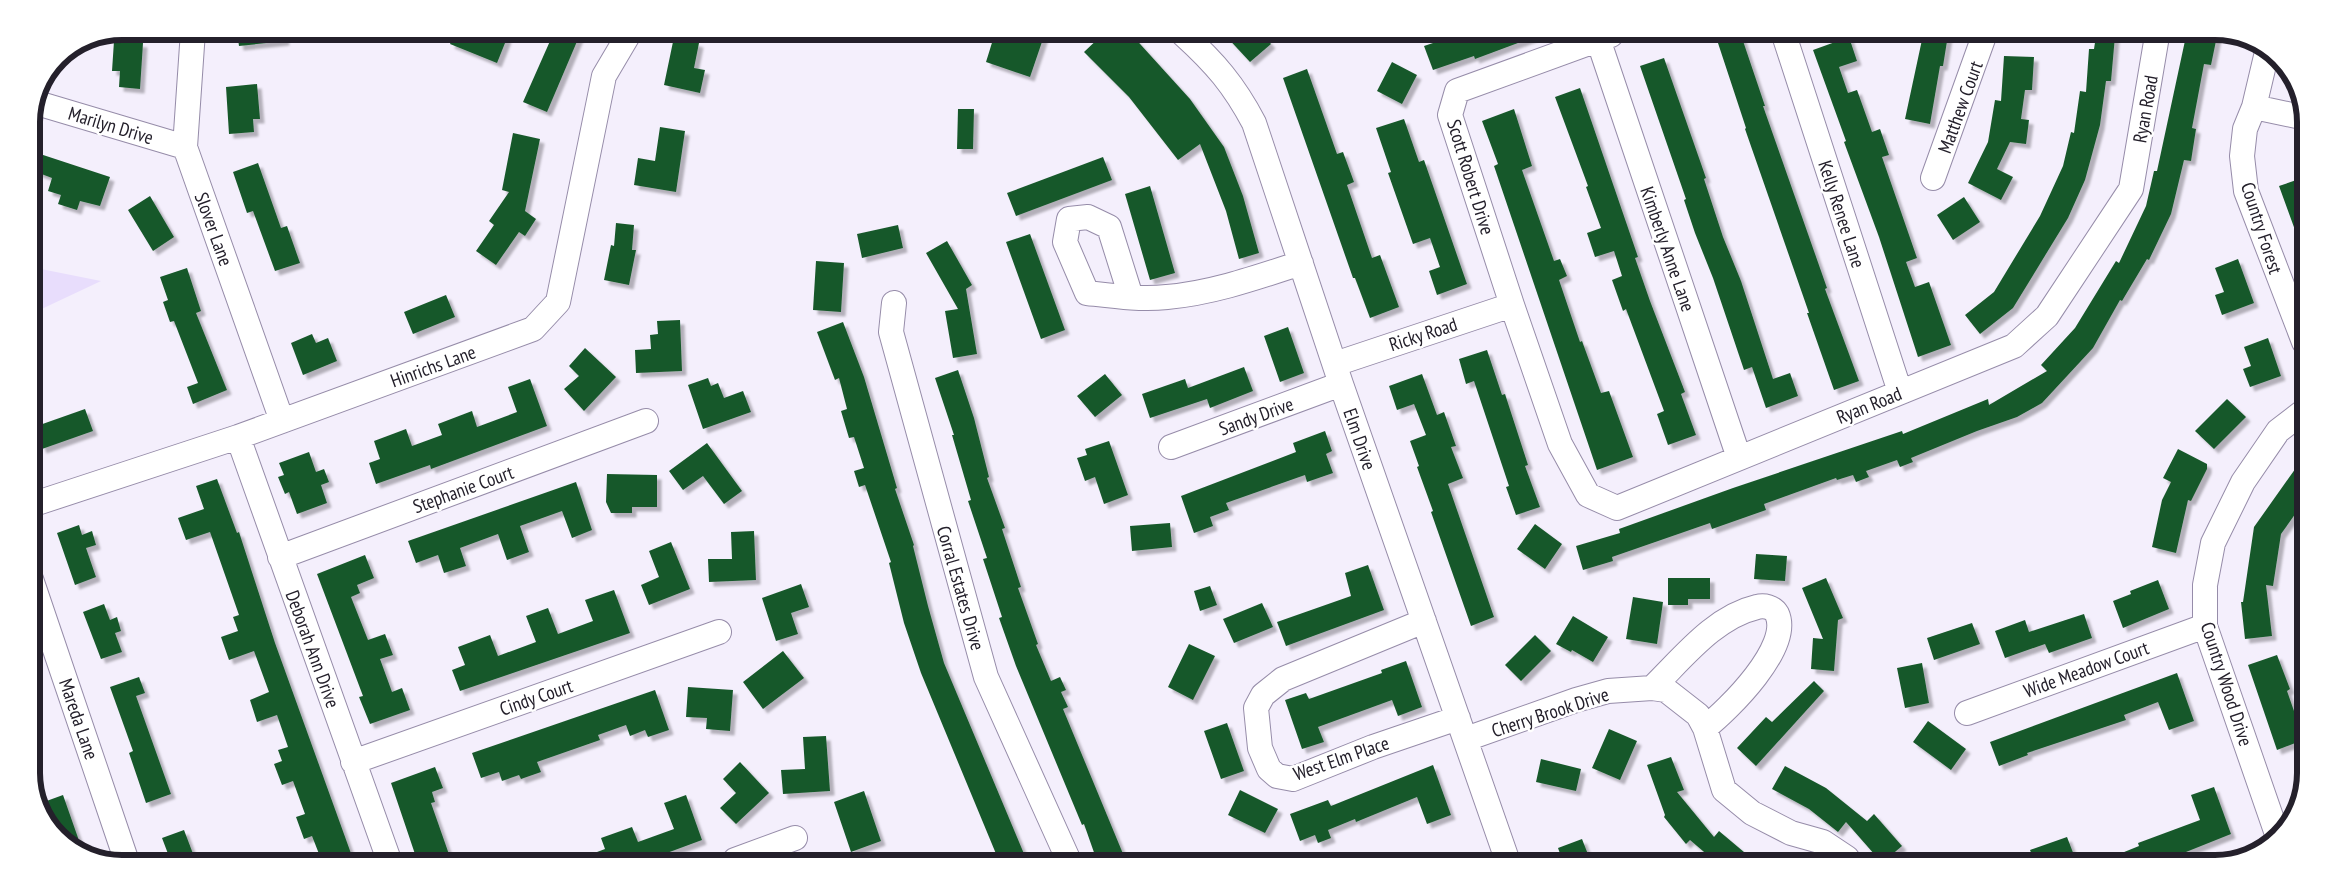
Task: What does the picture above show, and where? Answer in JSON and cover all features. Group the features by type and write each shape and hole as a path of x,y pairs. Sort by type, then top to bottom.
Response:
{"street":[{"name":"Slover Lane","path":"192,40 185,147 282,421"},
{"name":"Hinrichs Lane","path":"40,503 238,437 533,329 558,302 604,76 625,40"},
{"name":"Elm Drive","path":"1190,40 1212,60 1228,79 1254,123 1338,374 1506,855"},
{"name":"Scott Robert Drive","path":"1512,305 1450,115 1457,90 1596,40"},
{"name":"Kimberly Anne Lane","path":"1605,40 1739,458"},
{"name":"Kelly Renee Lane","path":"1786,40 1900,392"},
{"name":"Matthew Court","path":"1934,178 1983,40"},
{"name":"Ryan Road","path":"1512,305 1560,444 1588,495 1617,508 2014,346 2047,316 2131,189 2156,40"},
{"name":"Country Forest","path":"2266,58 2254,107 2245,129 2242,156 2246,191 2297,324"},
{"name":"Marilyn Drive","path":"43,103 185,147"},
{"path":"2254,107 2297,116"},
{"path":"1131,297 1166,298 1214,289 1301,263"},
{"name":"Corral Estates Drive","path":"894,303 890,332 986,677 1066,855"},
{"name":"Ricky Road","path":"1338,374 1512,305"},
{"name":"Sandy Drive","path":"1171,447 1338,374"},
{"name":"Country Wood Drive","path":"2275,828 2205,626 2205,585 2213,543 2243,482 2278,431 2297,416"},
{"name":"Stephanie Court","path":"280,558 646,421"},
{"name":"Deborah Ann Drive","path":"238,437 387,855"},
{"name":"Mareda Lane","path":"40,603 125,855"},
{"path":"1652,688 1705,636 1724,622 1758,606 1769,607 1776,612 1780,625 1779,635 1771,653 1758,673 1721,716 1705,728"},
{"name":"West Elm Place","path":"1424,621 1284,679 1263,695 1256,708 1260,748 1269,769 1277,776 1293,779 1373,747 1462,729"},
{"name":"Wide Meadow Court","path":"1967,713 2205,626"},
{"name":"Cindy Court","path":"353,762 719,632"},
{"name":"Cherry Brook Drive","path":"1462,729 1608,691 1652,688 1666,690 1698,715 1705,728 1724,790 1752,813 1790,833 1823,842 1842,855"},
{"path":"749,855 796,838"}],"shaded area":[{"path":"40,269 101,281 40,310"}],"building":[{"path":"238,40 285,40 285,41 239,46"},
{"path":"452,40 506,40 497,63 450,44"},
{"path":"550,40 578,40 547,112 523,102"},
{"path":"673,40 686,40 699,43 694,68 705,70 700,93 664,85"},
{"path":"993,40 1043,40 1030,77 986,62"},
{"path":"1097,40 1136,40 1190,99 1224,147 1243,196 1259,253 1239,259 1226,211 1200,144 1178,160 1129,97 1084,52"},
{"path":"1230,40 1267,40 1271,44 1250,62"},
{"path":"1442,40 1526,40 1475,59 1474,56 1433,70 1424,46"},
{"path":"1717,40 1743,40 1765,106 1763,106 1827,288 1825,289 1859,381 1834,390"},
{"path":"1841,40 1850,40 1857,61 1839,67 1848,93 1857,90 1872,132 1880,129 1889,155 1882,157 1917,258 1906,262 1915,287 1929,282 1951,345 1918,357 1879,237 1813,50"},
{"path":"1922,40 1947,40 1943,66 1940,66 1930,124 1905,119"},
{"path":"2095,40 2115,40 2111,81 2106,81 2100,125 2085,180 2068,218 2013,308 1980,334 1965,315 1994,292 2040,216 2063,166 2071,132 2074,133 2080,91 2086,92 2089,49 2094,49"},
{"path":"2185,40 2216,40 2211,65 2204,64 2192,128 2196,129 2191,161 2184,160 2171,214 2149,260 2147,259 2122,301 2120,300 2093,348 2042,403 2017,417 1911,458 1913,462 1900,467 1897,460 1866,471 1869,477 1856,482 1853,475 1837,480 1836,478 1764,504 1766,510 1712,529 1710,523 1612,557 1613,561 1583,570 1576,546 1620,533 1619,529 1733,488 1902,431 1903,434 1988,399 1989,405 2047,371 2041,365 2075,328 2116,261 2119,263 2146,206 2154,171 2157,171"},
{"path":"114,41 143,43 140,89 119,87 120,71 112,71"},
{"path":"2004,56 2034,57 2032,90 2025,90 2021,119 2029,120 2026,144 2010,142 1997,169 2013,177 2001,200 1968,183 1988,142 1995,100 2001,101"},
{"path":"1664,58 1706,178 1704,179 1723,237 1741,281 1773,379 1790,373 1798,396 1766,408 1752,367 1744,370 1713,278 1695,233 1684,200 1686,199 1640,66"},
{"path":"1392,62 1417,75 1402,104 1377,91"},
{"path":"1307,69 1337,154 1343,152 1354,182 1347,185 1372,258 1380,255 1399,307 1370,318 1355,278 1353,278 1283,78"},
{"path":"257,84 260,119 253,119 254,132 229,134 226,87"},
{"path":"1580,88 1638,257 1635,258 1685,392 1681,394 1696,435 1668,445 1657,414 1664,411 1626,309 1623,311 1612,280 1622,276 1614,251 1595,257 1587,233 1601,228 1586,187 1588,186 1555,97"},
{"path":"958,109 974,109 973,149 957,149"},
{"path":"1514,109 1532,166 1522,170 1554,261 1560,259 1567,276 1559,280 1580,342 1582,341 1601,393 1609,391 1633,457 1597,470 1494,166 1498,164 1482,121"},
{"path":"1404,119 1419,162 1424,160 1467,284 1437,295 1429,271 1440,267 1430,238 1413,244 1388,173 1391,172 1376,128"},
{"path":"660,127 685,131 676,192 634,185 638,158 655,161"},
{"path":"513,133 540,139 525,211 536,219 525,236 519,232 496,265 476,251 494,225 489,221 509,192 502,190"},
{"path":"40,154 110,177 100,206 80,201 77,210 58,204 61,195 48,191 52,178 40,173"},
{"path":"1103,157 1112,180 1016,216 1007,193"},
{"path":"258,163 281,228 287,226 300,263 275,271 253,211 247,213 233,172"},
{"path":"2297,180 2297,236 2279,186"},
{"path":"1150,186 1175,273 1150,280 1125,194"},
{"path":"150,196 174,237 153,251 128,210"},
{"path":"1964,197 1980,222 1953,240 1937,215"},
{"path":"616,223 634,225 632,250 636,250 629,285 604,280 611,245 614,246"},
{"path":"898,225 903,248 862,258 857,234"},
{"path":"1030,234 1065,330 1041,339 1006,242"},
{"path":"947,241 972,285 966,289 977,354 953,358 945,311 958,309 926,253"},
{"path":"2238,259 2254,303 2222,315 2215,295 2224,292 2215,268"},
{"path":"816,261 844,263 841,312 813,310"},
{"path":"187,268 201,311 196,313 227,390 193,404 187,387 198,383 174,321 170,322 163,302 168,300 160,277"},
{"path":"446,295 455,317 413,334 404,312"},
{"path":"680,320 682,371 636,373 635,350 651,349 650,335 658,334 657,321"},
{"path":"843,322 864,377 897,488 895,489 914,545 944,663 1024,855 997,855 921,673 904,623 889,563 891,562 865,485 859,487 854,471 864,468 854,437 849,438 841,411 847,409 839,378 835,380 817,332"},
{"path":"1288,327 1304,373 1280,382 1264,336"},
{"path":"312,334 316,343 328,338 337,361 303,375 291,343"},
{"path":"2268,338 2281,376 2250,387 2243,369 2251,366 2244,347"},
{"path":"585,348 616,377 584,411 564,389 579,376 569,366"},
{"path":"1487,350 1502,395 1505,394 1528,465 1525,466 1540,507 1516,515 1506,487 1509,486 1474,381 1466,384 1459,359"},
{"path":"1244,367 1253,391 1210,408 1207,399 1150,418 1142,394 1185,379 1188,388"},
{"path":"958,370 974,418 989,477 987,478 1005,528 1002,529 1021,587 1018,588 1038,644 1036,645 1051,681 1060,677 1066,690 1061,692 1068,707 1063,709 1124,855 1095,855 1084,824 1082,825 1016,666 999,618 1002,617 983,559 987,558 968,501 971,500 952,435 954,435 935,378"},
{"path":"1105,374 1122,395 1095,417 1077,396"},
{"path":"1422,374 1437,415 1444,412 1456,446 1451,447 1463,478 1448,484 1494,617 1471,626 1431,512 1433,511 1410,441 1426,435 1414,404 1397,410 1389,386"},
{"path":"708,378 711,386 718,383 724,398 743,391 751,412 703,429 688,385"},
{"path":"530,379 547,426 431,469 430,465 376,484 369,463 380,459 374,441 406,429 412,446 442,435 438,424 472,411 477,427 517,412 508,387"},
{"path":"2227,399 2246,417 2214,449 2195,431"},
{"path":"85,409 93,431 42,449 40,444 40,425"},
{"path":"1325,431 1332,451 1326,454 1333,473 1307,482 1305,475 1226,503 1229,510 1210,517 1213,526 1194,533 1181,496 1296,452 1293,443"},
{"path":"1109,441 1128,495 1104,504 1095,477 1085,481 1077,458 1087,455 1085,449"},
{"path":"707,443 742,491 724,504 703,476 683,490 669,471"},
{"path":"2178,449 2207,464 2207,469 2191,501 2188,500 2176,553 2152,547 2162,500 2171,482 2163,478"},
{"path":"309,452 316,472 324,469 329,482 321,485 327,503 297,514 289,492 285,494 278,477 284,475 279,463"},
{"path":"2297,466 2297,511 2281,534 2273,586 2266,585 2272,636 2245,639 2241,602 2243,602 2254,527"},
{"path":"607,474 657,475 657,507 632,507 632,513 611,513 606,502"},
{"path":"217,479 237,533 239,532 275,643 352,855 319,855 312,836 304,839 296,817 305,814 293,781 282,785 274,764 282,761 278,750 288,747 277,715 257,722 250,700 269,692 254,651 229,660 221,637 238,631 233,617 239,615 210,532 186,540 178,518 204,509 196,486"},
{"path":"576,482 592,530 572,538 562,511 520,526 529,552 507,560 498,534 460,548 466,566 444,573 438,555 416,563 408,541"},
{"path":"1170,523 1172,547 1132,551 1130,526"},
{"path":"1535,524 1562,544 1545,569 1517,549"},
{"path":"79,525 82,535 92,531 96,545 86,548 96,577 75,585 57,533"},
{"path":"754,531 756,580 709,582 708,559 732,559 731,532"},
{"path":"671,542 690,589 649,605 641,585 659,577 649,551"},
{"path":"1756,554 1787,556 1785,581 1754,579"},
{"path":"365,555 374,578 357,585 360,593 351,597 368,640 385,634 393,655 380,659 392,692 402,688 410,710 370,724 359,697 363,696 317,574"},
{"path":"1368,565 1384,610 1286,646 1277,622 1351,596 1345,573"},
{"path":"1668,578 1710,578 1710,599 1688,599 1688,605 1668,605"},
{"path":"1826,578 1843,618 1838,620 1834,671 1811,669 1813,638 1823,639 1802,588"},
{"path":"2158,580 2169,609 2123,628 2113,601 2131,594 2130,591"},
{"path":"801,584 809,607 791,613 798,634 776,641 762,598"},
{"path":"1210,586 1217,605 1200,611 1194,591"},
{"path":"614,590 630,633 460,691 452,670 465,665 458,647 490,635 498,656 536,642 526,616 548,608 558,634 593,621 585,600"},
{"path":"1633,597 1663,602 1657,644 1626,639"},
{"path":"1262,603 1273,627 1234,643 1223,619"},
{"path":"104,604 110,620 117,617 121,631 115,633 122,652 101,659 83,612"},
{"path":"2084,614 2092,638 2049,653 2045,644 2005,658 1995,631 2025,620 2029,632"},
{"path":"1573,616 1608,637 1593,662 1572,650 1571,652 1556,644"},
{"path":"1972,623 1980,644 1934,660 1927,638"},
{"path":"1535,635 1551,651 1521,681 1505,665"},
{"path":"1189,644 1215,656 1193,700 1168,687"},
{"path":"783,651 804,678 763,709 743,682"},
{"path":"2277,655 2290,689 2287,691 2297,720 2297,733 2294,734 2297,742 2277,750 2248,665"},
{"path":"1406,661 1422,707 1398,716 1392,700 1318,727 1324,742 1302,749 1285,700 1306,693 1309,699 1382,673 1381,670"},
{"path":"1922,663 1929,703 1905,708 1897,668"},
{"path":"2177,673 2194,721 2169,730 2158,702 2124,715 2126,720 2027,753 2028,755 1999,766 1990,742"},
{"path":"139,677 145,693 136,696 171,794 146,803 129,753 133,751 110,687"},
{"path":"1814,681 1824,691 1756,766 1737,748 1766,717 1772,722"},
{"path":"688,687 733,690 730,731 706,729 707,718 686,717"},
{"path":"655,690 669,730 648,737 645,730 630,736 626,725 598,735 600,740 537,762 541,772 521,779 519,775 502,781 499,772 481,778 472,753"},
{"path":"1928,721 1966,749 1951,770 1913,742"},
{"path":"1227,723 1244,771 1221,779 1204,731"},
{"path":"1609,729 1637,741 1620,780 1592,768"},
{"path":"826,736 830,791 783,794 781,770 805,769 803,737"},
{"path":"1671,757 1684,790 1677,792 1714,837 1719,831 1748,855 1708,855 1690,840 1686,844 1664,817 1665,815 1647,765"},
{"path":"1541,759 1581,769 1576,791 1536,782"},
{"path":"740,762 769,793 736,824 720,808 736,793 723,779"},
{"path":"1433,765 1451,815 1427,824 1417,797 1356,822 1355,819 1328,830 1331,838 1318,843 1315,835 1300,841 1290,814 1328,800 1331,806"},
{"path":"1785,766 1826,788 1867,821 1874,814 1902,846 1891,855 1875,855 1846,822 1838,832 1809,809 1772,789"},
{"path":"435,767 443,788 432,792 435,802 431,803 449,855 415,855 391,783"},
{"path":"2214,787 2231,834 2178,855 2117,855 2139,846 2138,843 2200,820 2191,795"},
{"path":"1240,790 1278,809 1265,833 1228,815"},
{"path":"864,791 881,841 851,852 834,802"},
{"path":"63,795 80,844 57,823 45,802"},
{"path":"686,795 702,840 662,855 589,855 605,849 601,838 632,827 638,842 674,829 664,803"},
{"path":"184,830 193,855 168,855 162,838"},
{"path":"2067,837 2074,855 2032,855 2030,850"},
{"path":"1582,839 1588,855 1560,855 1558,848"}]}
